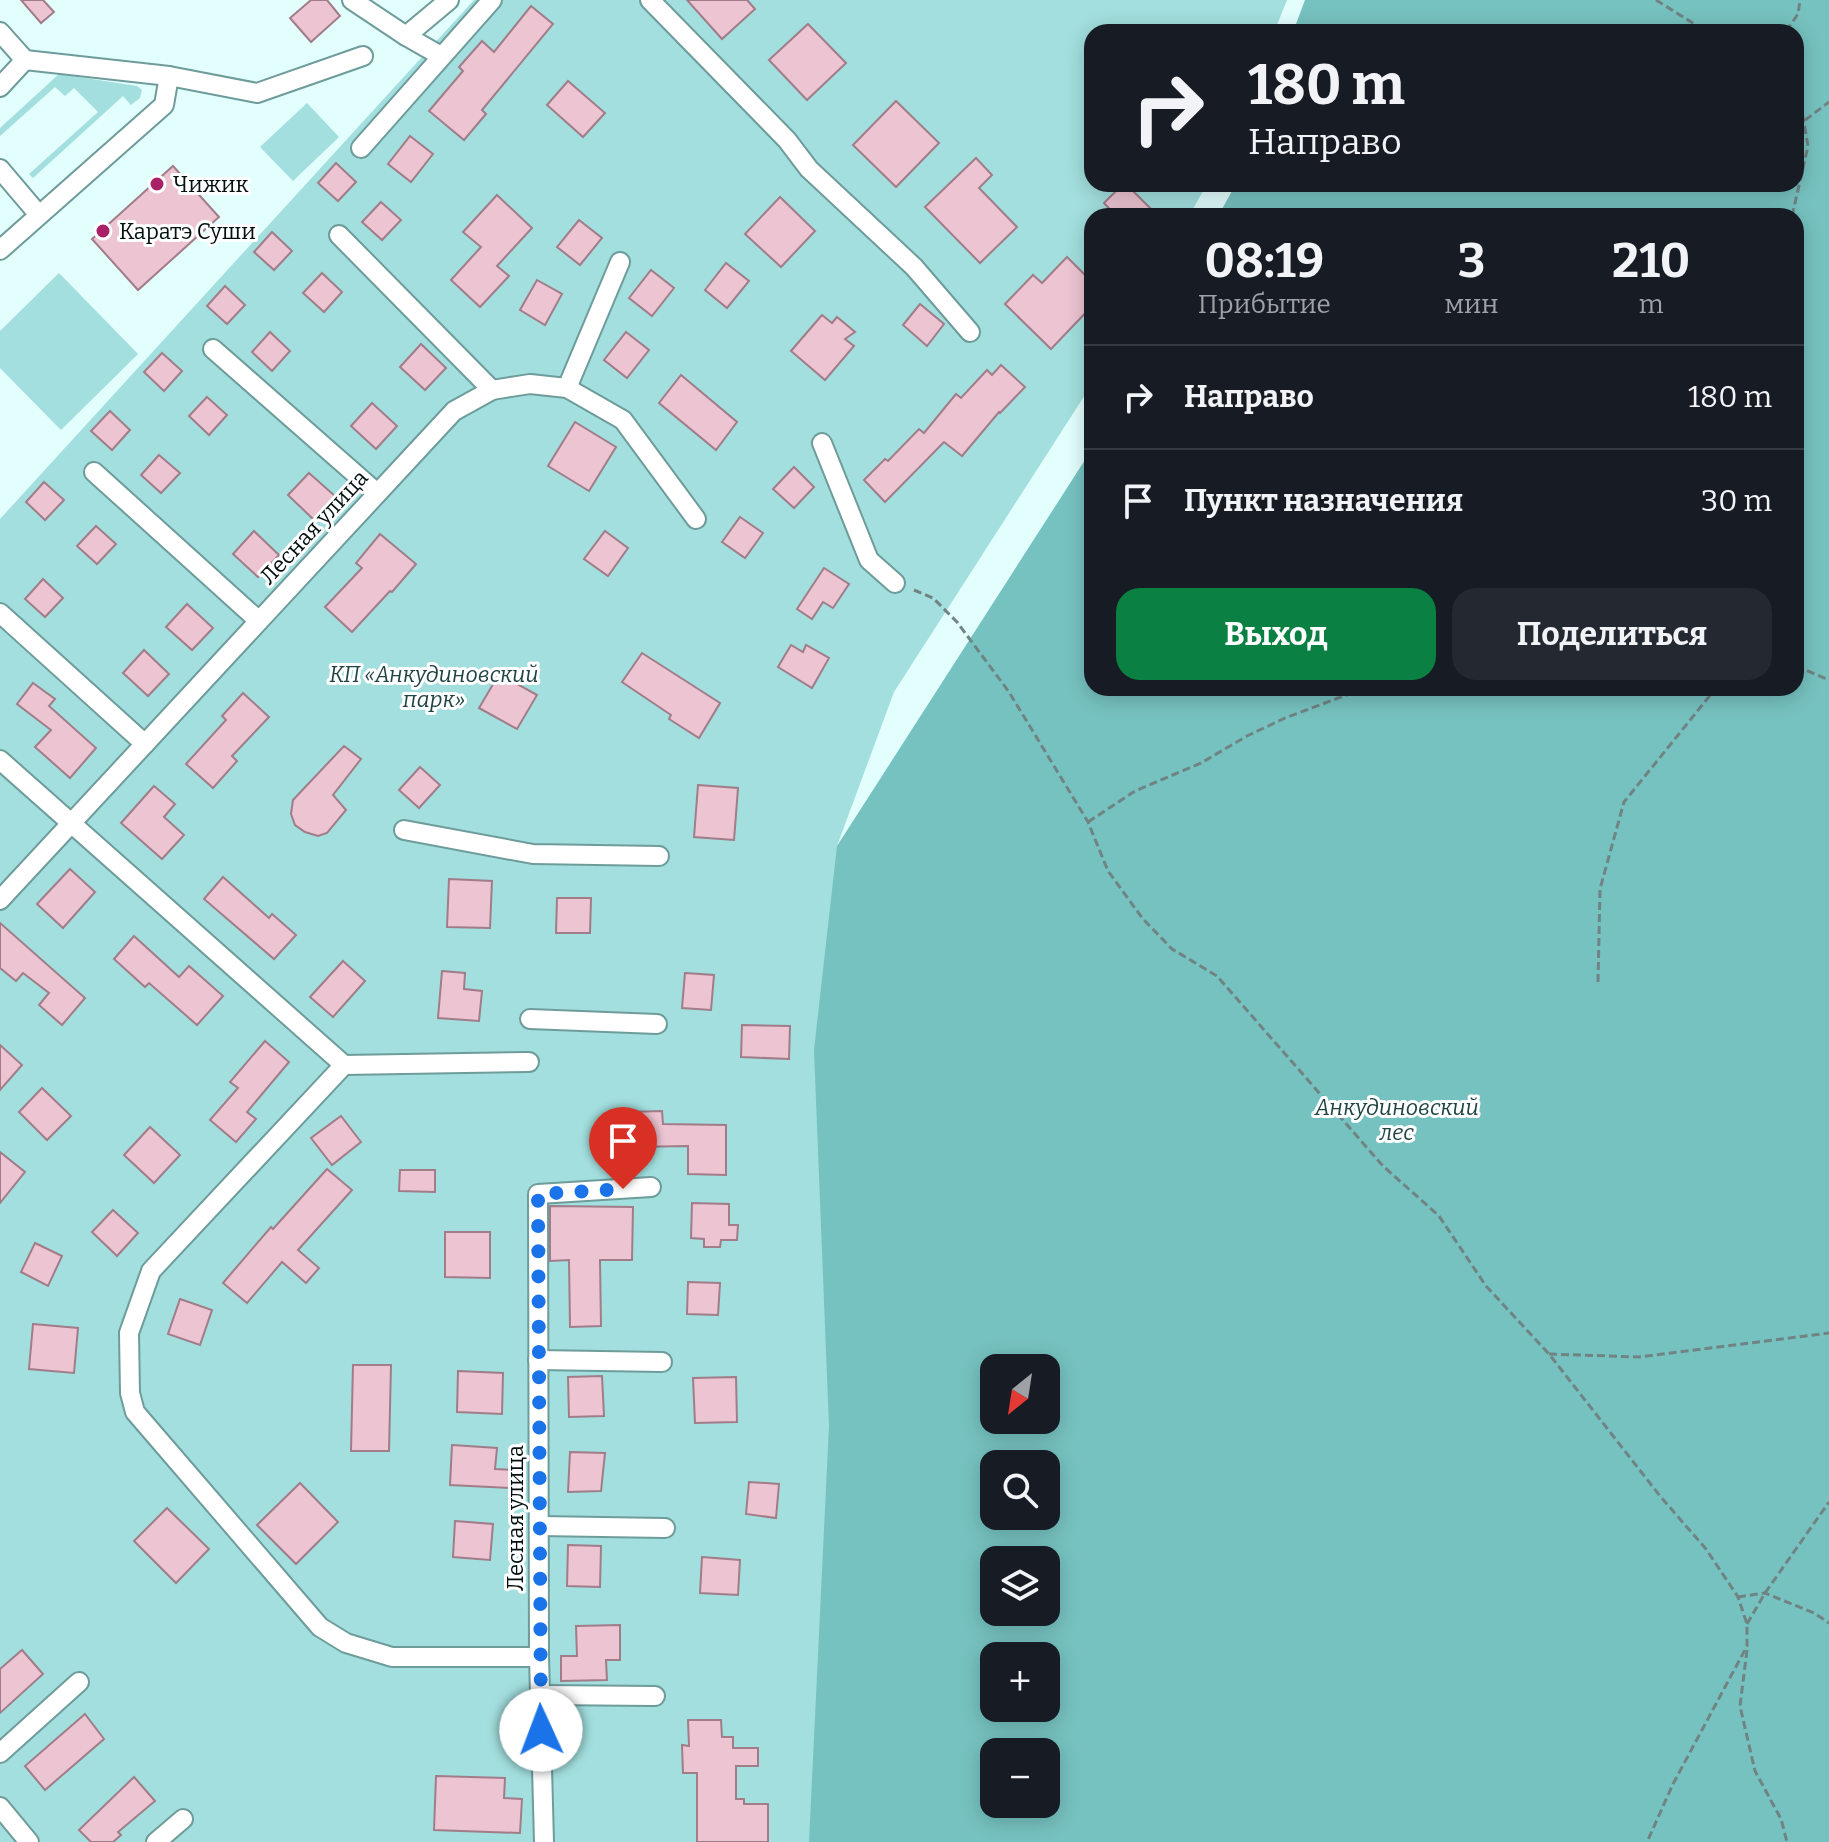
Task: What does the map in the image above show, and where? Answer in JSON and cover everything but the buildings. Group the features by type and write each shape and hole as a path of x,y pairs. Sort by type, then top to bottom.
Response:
{"street":[{"path":"352,0 441,56"},
{"path":"406,36 449,0"},
{"path":"361,148 492,0"},
{"path":"650,0 787,140 809,169 914,267 970,332"},
{"path":"0,32 25,60 169,76 257,93 363,56"},
{"path":"0,87 25,60"},
{"path":"0,250 164,105 169,76"},
{"path":"0,169 39,215"},
{"path":"339,235 492,390"},
{"path":"567,388 620,262"},
{"path":"213,349 377,493"},
{"name":"Лесная улица","path":"1,896 454,411 492,390 530,384 567,388 623,420 696,519"},
{"path":"822,443 869,560 895,583"},
{"path":"94,472 259,621"},
{"path":"0,613 145,744"},
{"path":"0,760 344,1065 529,1062"},
{"path":"404,830 533,854 659,856"},
{"path":"530,1019 657,1024"},
{"path":"344,1065 151,1271 129,1333 130,1393 135,1412 320,1627 346,1643 392,1657 539,1657"},
{"name":"Лесная улица","path":"544,1842 539,1657 538,1194 651,1187"},
{"path":"538,1360 662,1362"},
{"path":"539,1526 665,1528"},
{"path":"0,1753 79,1682"},
{"path":"540,1695 655,1696"},
{"path":"0,1807 29,1842"},
{"path":"156,1842 183,1819"}],"path":[{"path":"1656,0 1694,24"},
{"path":"1791,24 1798,14 1800,0"},
{"path":"1804,164 1808,146 1804,121 1829,102"},
{"path":"895,583 933,598 957,622 1009,692 1088,822 1108,871 1143,919 1172,949 1217,976 1383,1166 1439,1216 1486,1286 1549,1354 1660,1496 1706,1549 1738,1597 1747,1624 1740,1706 1755,1771 1781,1819 1787,1842"},
{"path":"1804,669 1829,680"},
{"path":"1088,822 1135,791 1201,763 1285,718 1344,696"},
{"path":"1598,982 1600,889 1624,802 1710,696"},
{"path":"1549,1354 1639,1357 1829,1333"},
{"path":"1747,1624 1829,1502"},
{"path":"1738,1597 1765,1593 1814,1613 1829,1623"},
{"path":"1647,1842 1673,1784 1747,1646"}],"green space":[{"name":"КП «Анкудиновский парк»","path":"474,0 1287,0 1277,24 1084,24 1084,192 1202,192 1194,208 1084,208 1084,396 894,692 837,846 836,1842 0,1842 0,519"},
{"path":"59,74 137,86 142,90 140,98 131,105 123,96 33,178 29,174 98,112 74,88 65,96 55,87 0,136 0,128"},
{"path":"307,103 339,137 293,181 260,147"},
{"path":"59,273 138,354 61,430 0,368 0,331"}],"shaded area":[{"name":"Анкудиновский лес","path":"1305,0 1829,0 1829,1842 809,1842 829,1426 814,1050 837,846 1084,461 1084,696 1804,696 1804,208 1222,208 1232,192 1804,192 1804,24 1296,24"}],"place":[{"name":"Чижик","path":"157,184"},
{"name":"Каратэ Суши","path":"103,231"}],"route":[{"path":"541,1730 538,1194 623,1189"}]}
